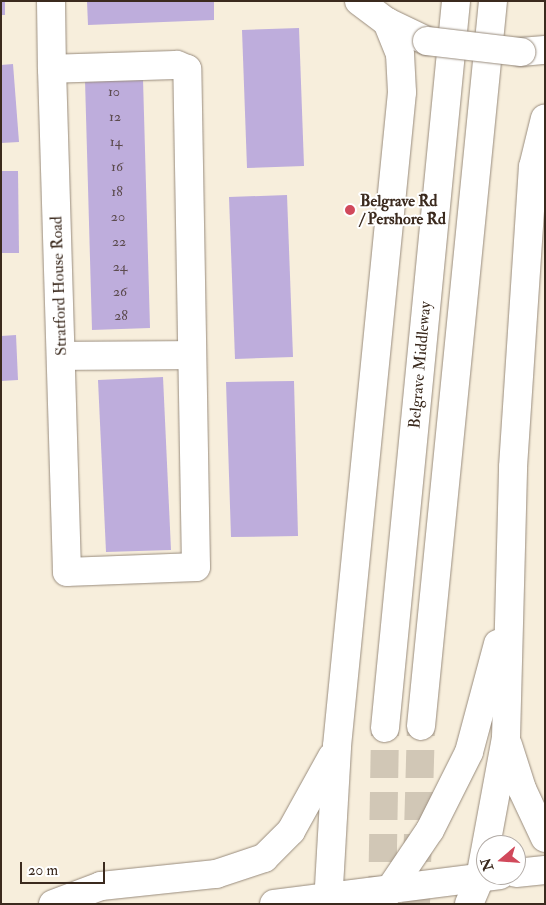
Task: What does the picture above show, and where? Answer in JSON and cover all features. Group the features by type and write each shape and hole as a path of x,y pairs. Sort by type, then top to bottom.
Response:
{"main road":[{"name":"Stratford House Road","path":"51,1 67,572 196,567 191,355"},
{"path":"360,1 387,22 427,41 533,51"},
{"name":"Belgrave Middleway","path":"386,728 456,1"},
{"path":"421,726 493,1"},
{"path":"334,901 337,746 402,92 400,54 387,22"},
{"path":"52,69 177,65 187,69 191,355 61,356"},
{"path":"495,835 506,738 513,467 533,167 545,118"},
{"path":"387,896 430,830 469,752 509,604"},
{"path":"506,738 522,789 545,838"},
{"path":"53,904 101,886 216,874 264,858 291,831 318,788 337,746"},
{"path":"526,872 545,870"},
{"path":"274,904 387,896 476,879"},
{"path":"452,904 478,885"},
{"path":"469,904 483,885"}],"building":[{"path":"1,1 5,1 5,15 1,15"},
{"path":"87,1 214,1 214,20 88,25"},
{"path":"299,28 304,166 247,168 242,30"},
{"path":"13,64 19,142 1,143 1,65"},
{"path":"143,79 150,328 92,330 85,80"},
{"path":"1,171 18,171 19,253 1,253"},
{"path":"287,195 293,357 235,359 229,197"},
{"path":"16,335 18,380 1,381 1,336"},
{"path":"163,377 171,550 106,552 98,380"},
{"path":"294,381 298,536 231,537 226,382"}],"tunnel":[{"path":"416,904 421,726"},
{"path":"382,904 385,728"}],"place":[{"name":"Belgrave Rd / Pershore Rd","path":"350,210"}]}
